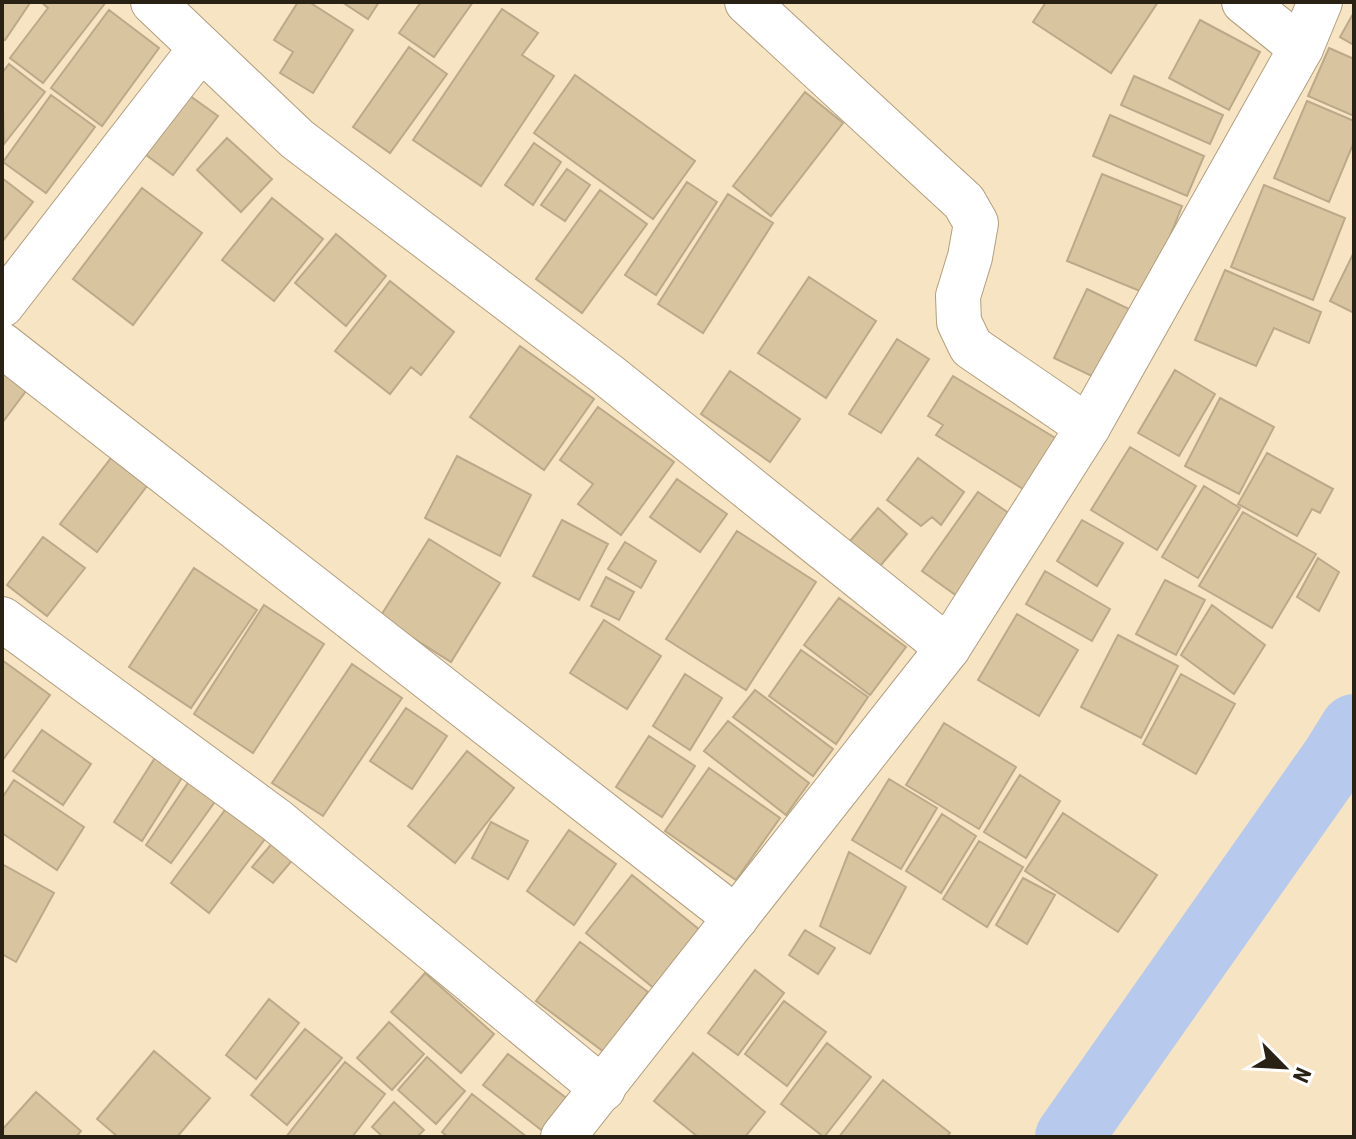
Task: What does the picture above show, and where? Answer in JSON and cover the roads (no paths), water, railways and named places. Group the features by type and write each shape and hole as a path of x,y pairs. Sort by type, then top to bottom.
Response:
{"street":[{"path":"153,2 297,139 608,375 948,648"},
{"path":"747,2 964,202 976,223 958,296 959,322 971,347 1088,427"},
{"path":"1244,2 1301,48"},
{"path":"563,1137 948,648 1088,427 1301,48 1320,2"},
{"path":"2,305 201,48"},
{"path":"2,345 736,918"},
{"path":"2,619 276,820 603,1089"}],"waterway":[{"path":"1069,1137 1354,728"}]}
